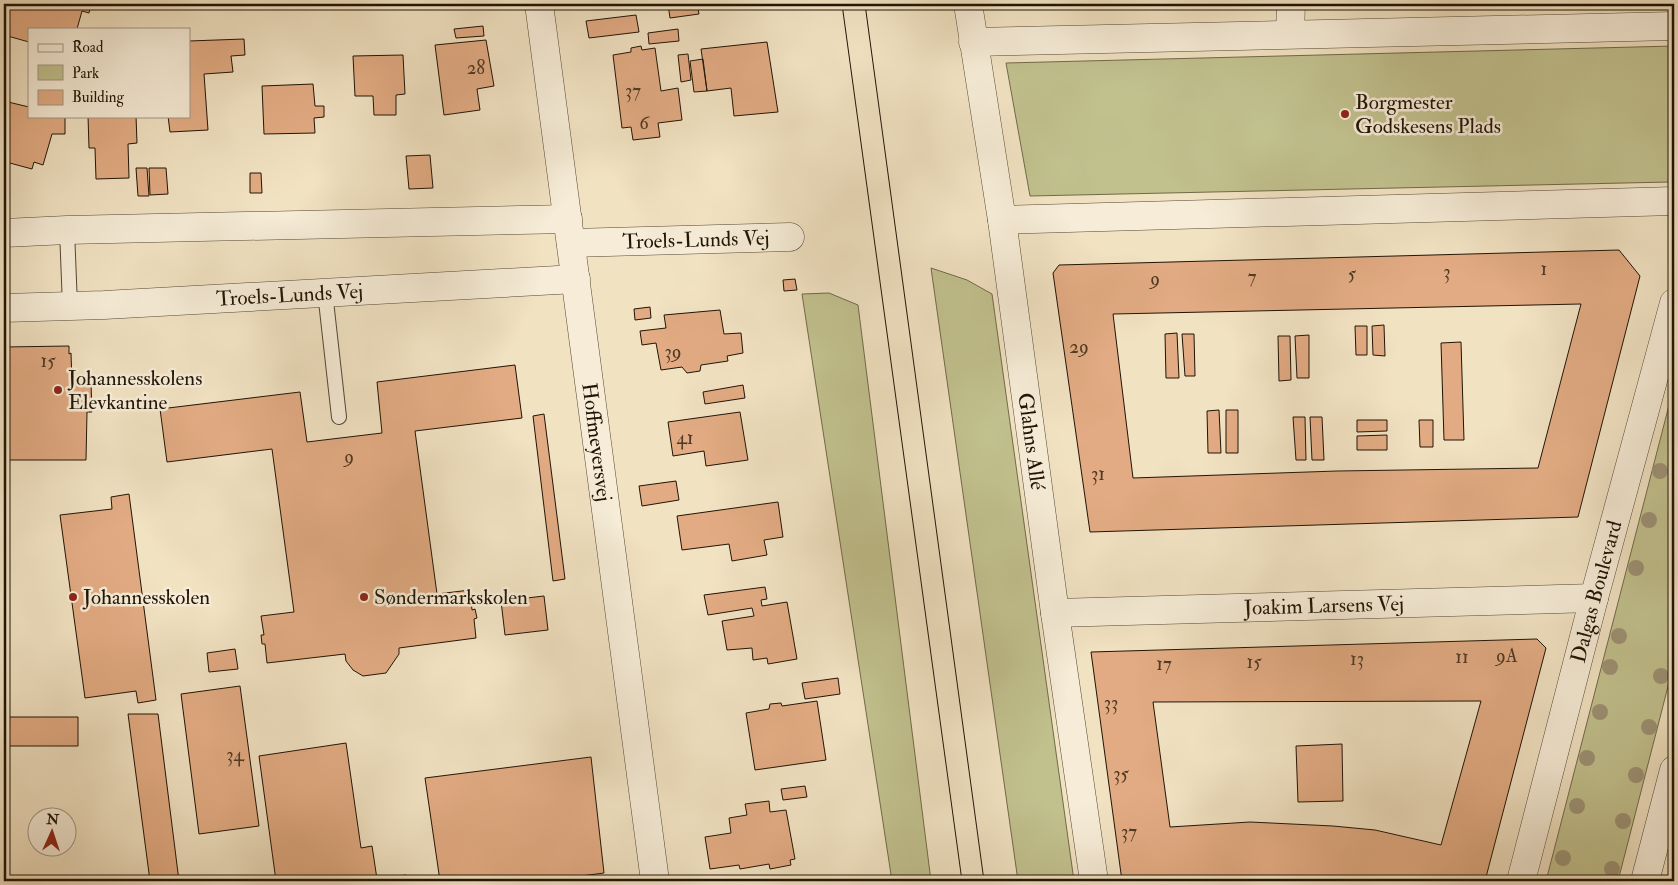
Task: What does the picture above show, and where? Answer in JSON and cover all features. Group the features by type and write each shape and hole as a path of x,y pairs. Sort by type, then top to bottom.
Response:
{"street":[{"name":"Hoffmeyersvej","path":"539,4 655,881"},
{"name":"Glahns Allé","path":"968,4 1002,220 1055,613 1094,881"},
{"path":"1290,34 1291,4"},
{"path":"973,42 1674,26"},
{"path":"1002,220 1674,201"},
{"name":"Troels-Lunds Vej","path":"4,233 67,230 570,230 790,237"},
{"name":"Troels-Lunds Vej","path":"4,308 576,278"},
{"name":"Dalgas Boulevard","path":"1521,881 1594,598 1674,303"},
{"name":"Joakim Larsens Vej","path":"1055,613 1594,598"},
{"path":"1645,881 1674,770"}],"lane":[{"path":"67,230 70,306"},
{"path":"325,292 339,417"}],"green space":[{"path":"1674,46 1674,165 1670,182 1030,196 1006,63"},
{"path":"931,268 967,280 992,294 1074,881 1018,881"},
{"path":"829,293 858,305 931,881 892,881 802,294"},
{"path":"1674,386 1674,663 1618,881 1546,881"}],"building":[{"path":"7,4 91,4 89,13 82,11 77,28 28,28 28,42 4,35 4,18"},
{"path":"668,4 697,4 699,14 670,18"},
{"path":"636,15 639,32 589,38 586,21"},
{"path":"483,26 484,36 456,38 454,29"},
{"path":"678,29 679,41 649,44 648,33"},
{"path":"244,39 245,55 231,56 233,72 204,74 208,130 170,132 168,118 190,118 190,41"},
{"path":"486,40 494,86 477,89 480,110 444,115 435,45"},
{"path":"767,42 778,112 734,116 731,88 707,91 701,49"},
{"path":"641,46 642,50 655,48 661,91 678,88 682,120 658,123 660,137 633,140 631,127 622,128 613,55 631,52 631,48"},
{"path":"688,54 691,80 681,82 678,55"},
{"path":"403,55 405,94 396,95 396,115 374,115 373,96 355,96 353,56"},
{"path":"703,59 707,91 694,92 690,61"},
{"path":"313,84 315,106 324,106 324,117 314,118 315,133 264,134 262,86"},
{"path":"4,101 28,107 28,118 65,118 65,134 52,134 43,165 34,162 32,169 6,162 7,155 4,154"},
{"path":"88,118 136,118 137,143 128,144 129,178 96,179 95,148 89,148"},
{"path":"430,155 433,188 409,189 406,156"},
{"path":"136,168 147,168 149,196 138,196"},
{"path":"149,168 166,168 168,194 150,195"},
{"path":"250,173 261,173 262,193 250,193"},
{"path":"1619,250 1640,276 1578,517 1090,532 1053,273 1059,265","holes":["1581,304 1538,468 1337,471 1133,478 1113,314"]},
{"path":"795,279 797,290 784,291 783,280"},
{"path":"650,307 651,318 635,320 634,309"},
{"path":"720,310 724,334 741,333 743,353 727,356 728,361 701,365 700,371 687,373 682,367 661,370 656,343 642,345 640,331 666,328 664,315"},
{"path":"1384,325 1385,356 1373,355 1372,326"},
{"path":"1355,326 1367,326 1367,355 1356,355"},
{"path":"1177,333 1179,378 1166,378 1165,334"},
{"path":"1182,334 1194,334 1195,376 1185,376"},
{"path":"1309,335 1309,378 1297,378 1295,336"},
{"path":"1278,336 1290,336 1291,380 1279,381"},
{"path":"1461,342 1464,440 1444,440 1441,343"},
{"path":"69,346 72,383 91,384 92,412 87,412 86,460 4,460 4,347"},
{"path":"515,365 522,418 415,431 437,594 470,590 472,610 475,609 477,618 474,619 476,638 399,648 399,654 386,673 363,676 353,670 346,661 345,654 267,663 265,644 262,644 261,635 264,635 261,616 294,612 272,449 167,462 160,409 300,392 307,442 382,433 377,382"},
{"path":"743,385 745,398 705,404 703,392"},
{"path":"1219,410 1221,453 1208,453 1207,411"},
{"path":"1226,410 1238,410 1238,453 1226,453"},
{"path":"740,412 748,460 706,466 704,451 673,456 668,422"},
{"path":"544,414 565,579 553,581 533,416"},
{"path":"1293,417 1305,417 1306,460 1296,460"},
{"path":"1310,417 1322,417 1324,460 1312,460"},
{"path":"1357,420 1387,420 1387,431 1357,432"},
{"path":"1419,420 1433,420 1433,447 1420,447"},
{"path":"1387,435 1387,450 1357,450 1357,436"},
{"path":"676,481 679,500 642,506 639,486"},
{"path":"129,494 156,700 138,703 136,691 85,698 60,515 112,509 111,497"},
{"path":"778,502 783,537 764,540 767,555 732,561 729,544 682,550 677,516"},
{"path":"765,587 767,599 761,600 762,606 787,602 797,659 768,664 767,658 753,660 752,648 727,650 722,621 754,616 752,608 708,615 704,595"},
{"path":"544,596 548,630 505,635 501,601"},
{"path":"1537,639 1546,648 1485,881 1290,881 1246,879 1223,881 1122,881 1091,652","holes":["1481,701 1441,845 1375,830 1333,826 1250,822 1170,827 1153,702"]},
{"path":"235,649 238,669 209,672 207,653"},
{"path":"838,678 840,694 805,699 802,683"},
{"path":"240,686 259,826 199,834 181,694"},
{"path":"817,701 826,760 755,770 746,713 769,709 770,704 781,703 782,706"},
{"path":"128,714 158,714 179,881 150,881"},
{"path":"4,717 78,717 78,746 4,746"},
{"path":"346,743 361,848 372,846 377,879 406,875 406,881 276,881 259,756"},
{"path":"1342,744 1343,801 1298,802 1296,746"},
{"path":"591,757 604,873 543,881 440,881 425,778"},
{"path":"805,786 807,797 783,800 781,789"},
{"path":"769,801 770,812 786,810 795,859 790,860 791,865 770,869 769,864 740,869 739,865 710,869 705,837 731,833 729,818 747,815 745,804"},
{"path":"4,876 40,876 40,881 4,881"}],"tram line":[{"path":"842,4 962,881"},
{"path":"865,4 984,881"}],"place":[{"name":"Borgmester Godskesens Plads","path":"1345,114"},
{"name":"Johannesskolens Elevkantine","path":"58,390"},
{"name":"Johannesskolen","path":"73,597"},
{"name":"Søndermarkskolen","path":"364,597"}]}
